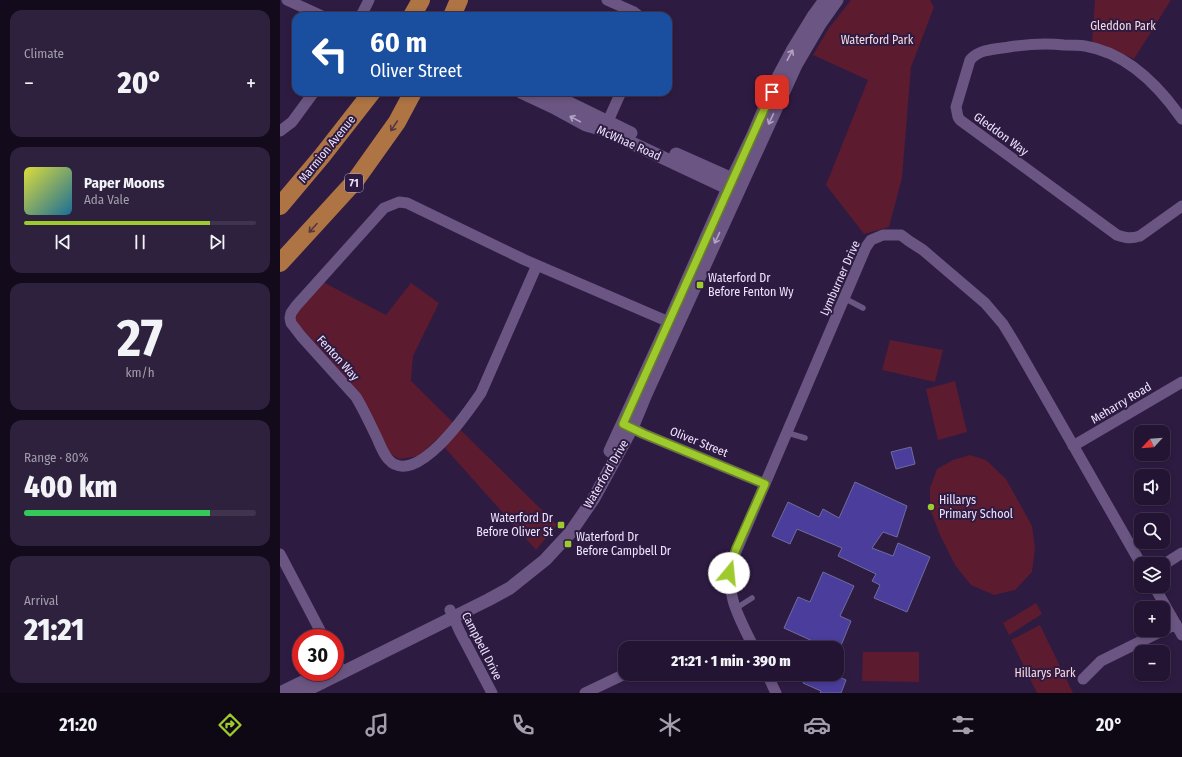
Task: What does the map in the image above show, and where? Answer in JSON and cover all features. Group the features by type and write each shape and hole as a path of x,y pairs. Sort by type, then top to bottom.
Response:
{"highway":[{"path":"414,12 421,0"},
{"path":"454,12 459,0"},
{"name":"Marmion Avenue","path":"280,206 322,156 369,96"},
{"name":"71","path":"280,263 355,181 397,122 411,96"}],"street":[{"path":"287,0 313,12"},
{"path":"363,12 369,0"},
{"path":"608,0 634,12"},
{"name":"Waterford Drive","path":"735,186 753,136 777,79 796,45 825,0"},
{"name":"Waterford Drive","path":"344,662 510,588 545,560 570,533 594,498 735,186 804,50 826,13 837,0"},
{"name":"Gleddon Way","path":"1182,119 1157,87 1126,61 1089,47 1041,43 1031,43 983,51 973,56 970,60 956,107 960,120 1117,235 1124,238 1140,236 1182,206"},
{"path":"280,131 292,122 311,96"},
{"name":"McWhae Road","path":"530,96 586,125 606,125"},
{"name":"McWhae Road","path":"554,96 606,125 665,150 735,186"},
{"path":"606,125 620,96"},
{"name":"Fenton Way","path":"537,265 480,393 472,406 453,431 438,447 417,462 406,466 400,466 388,459 356,397 291,323 291,313 296,306 384,208 399,202 407,203 537,265 673,324"},
{"name":"Lymburner Drive","path":"751,641 735,609 732,599 729,573 730,567 746,525 788,433 866,247 871,240 877,236 889,234 901,236 923,250 964,283 995,313 1014,342 1137,557"},
{"name":"Meharry Road","path":"1073,446 1182,382"},
{"name":"Oliver Street","path":"627,426 765,484"},
{"path":"1170,561 1182,553"},
{"path":"280,554 319,629"},
{"path":"1158,593 1182,635"},
{"name":"Campbell Drive","path":"451,614 492,693"},
{"path":"1083,679 1101,661 1176,624"},
{"path":"584,693 618,677"},
{"path":"280,693 305,681"},
{"name":"Waterford Drive","path":"301,693 317,681"},
{"path":"770,681 776,693"}],"lane":[{"path":"844,298 862,308"},
{"path":"788,433 805,438"},
{"path":"735,609 752,598"}],"green space":[{"name":"Waterford Park","path":"851,0 930,0 934,7 911,67 902,178 889,227 864,234 826,185 868,80 813,55 829,28"},
{"name":"Gleddon Park","path":"1095,0 1171,0 1134,59 1113,49 1092,43"},
{"path":"319,280 386,315 411,283 439,303 413,356 411,381 557,525 536,550 437,439 420,456 399,459 381,448 359,392 308,335 290,318"},
{"path":"890,340 943,350 935,382 882,370"},
{"path":"955,381 967,432 938,440 926,389"},
{"path":"970,455 986,460 1006,479 1032,526 1035,548 1032,572 1015,590 994,595 971,585 955,565 940,535 930,509 930,488 937,469 953,460"},
{"path":"1036,603 1042,614 1009,635 1003,623"},
{"name":"Hillarys Park","path":"1040,625 1073,693 1037,693 1011,640"},
{"path":"863,652 919,652 919,682 862,681"}],"building":[{"path":"911,447 915,464 896,469 891,452"},
{"path":"855,482 907,506 897,537 883,532 872,548 893,556 898,543 930,557 907,612 874,598 880,585 872,581 876,574 838,556 842,548 797,529 790,544 772,536 788,502 819,517 823,509 839,518"},
{"path":"823,572 854,586 840,616 851,621 843,641 813,641 784,628 798,597 810,602"},
{"path":"846,680 841,693 820,693 821,691 803,683 804,681"}],"place":[{"name":"Waterford Dr Before Fenton Wy","path":"700,285"},
{"name":"Hillarys Primary School","path":"931,507"},
{"name":"Waterford Dr Before Oliver St","path":"561,525"},
{"name":"Waterford Dr Before Campbell Dr","path":"568,544"}],"route":[{"path":"729,573 736,549 765,484 623,424 772,92"}]}
